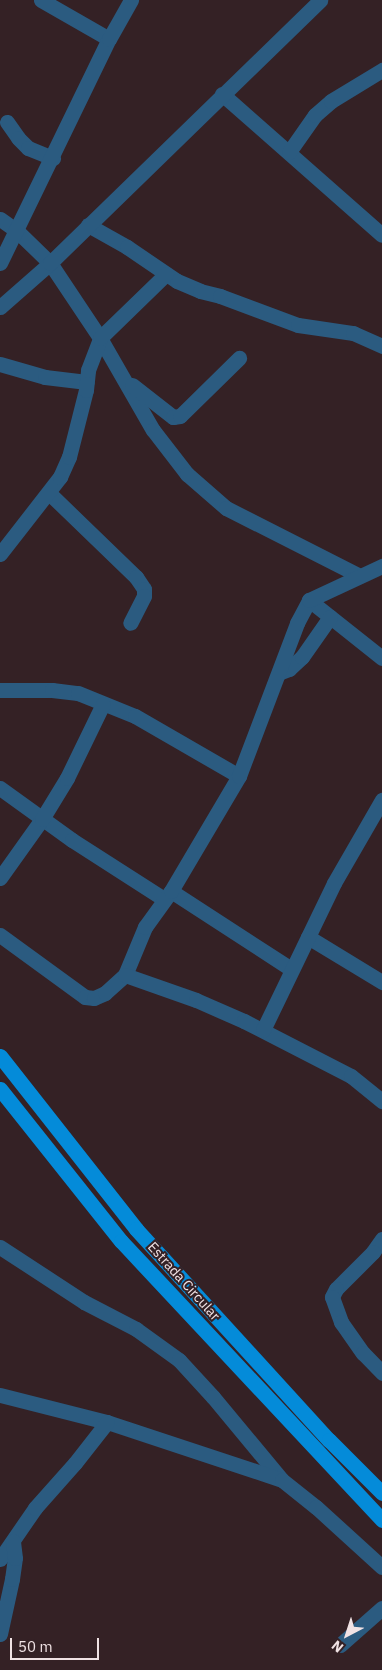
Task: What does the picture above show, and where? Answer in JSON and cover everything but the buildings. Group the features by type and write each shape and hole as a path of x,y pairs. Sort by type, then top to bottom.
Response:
{"main road":[{"name":"Estrada Circular","path":"0,1056 136,1229 329,1440 382,1494"},
{"name":"Estrada Circular","path":"0,1089 121,1241 382,1520"}],"street":[{"path":"41,0 109,40"},
{"path":"0,263 109,40 131,0"},
{"path":"0,307 50,263 320,0"},
{"path":"289,152 315,115 331,101 382,70"},
{"path":"222,94 270,139 289,152 382,235"},
{"path":"7,122 28,148 52,158"},
{"path":"0,219 17,231 50,263 127,381 153,430 187,474 226,508 360,576"},
{"path":"88,225 127,246 177,281 200,292 220,296 298,325 353,333 382,346"},
{"path":"0,554 60,477 69,457 88,370 100,338 166,274"},
{"path":"127,381 173,417 180,416 238,358"},
{"path":"0,364 45,377 86,382"},
{"path":"49,493 136,577 144,589 144,596 130,623"},
{"path":"0,934 85,997 94,998 105,993 125,975 145,928 239,776 297,623 309,600 382,566"},
{"path":"309,600 382,658"},
{"path":"280,672 289,669 302,657 330,617"},
{"path":"0,690 52,690 78,694 135,716 239,776"},
{"path":"0,878 42,819 67,778 103,704"},
{"path":"0,788 42,819 291,969"},
{"path":"263,1030 334,883 382,800"},
{"path":"308,937 382,982"},
{"path":"125,975 196,1000 263,1030 351,1076 382,1101"},
{"path":"382,1238 373,1252 336,1289 332,1297 341,1322 363,1353 382,1372"},
{"path":"0,1247 84,1302 136,1329 179,1360 213,1396 282,1480 316,1507 382,1567"},
{"path":"0,1395 107,1422 282,1480"},
{"path":"0,1559 35,1508 75,1464 107,1422"},
{"path":"0,1634 15,1558 13,1541"},
{"path":"340,1645 382,1608"}]}
